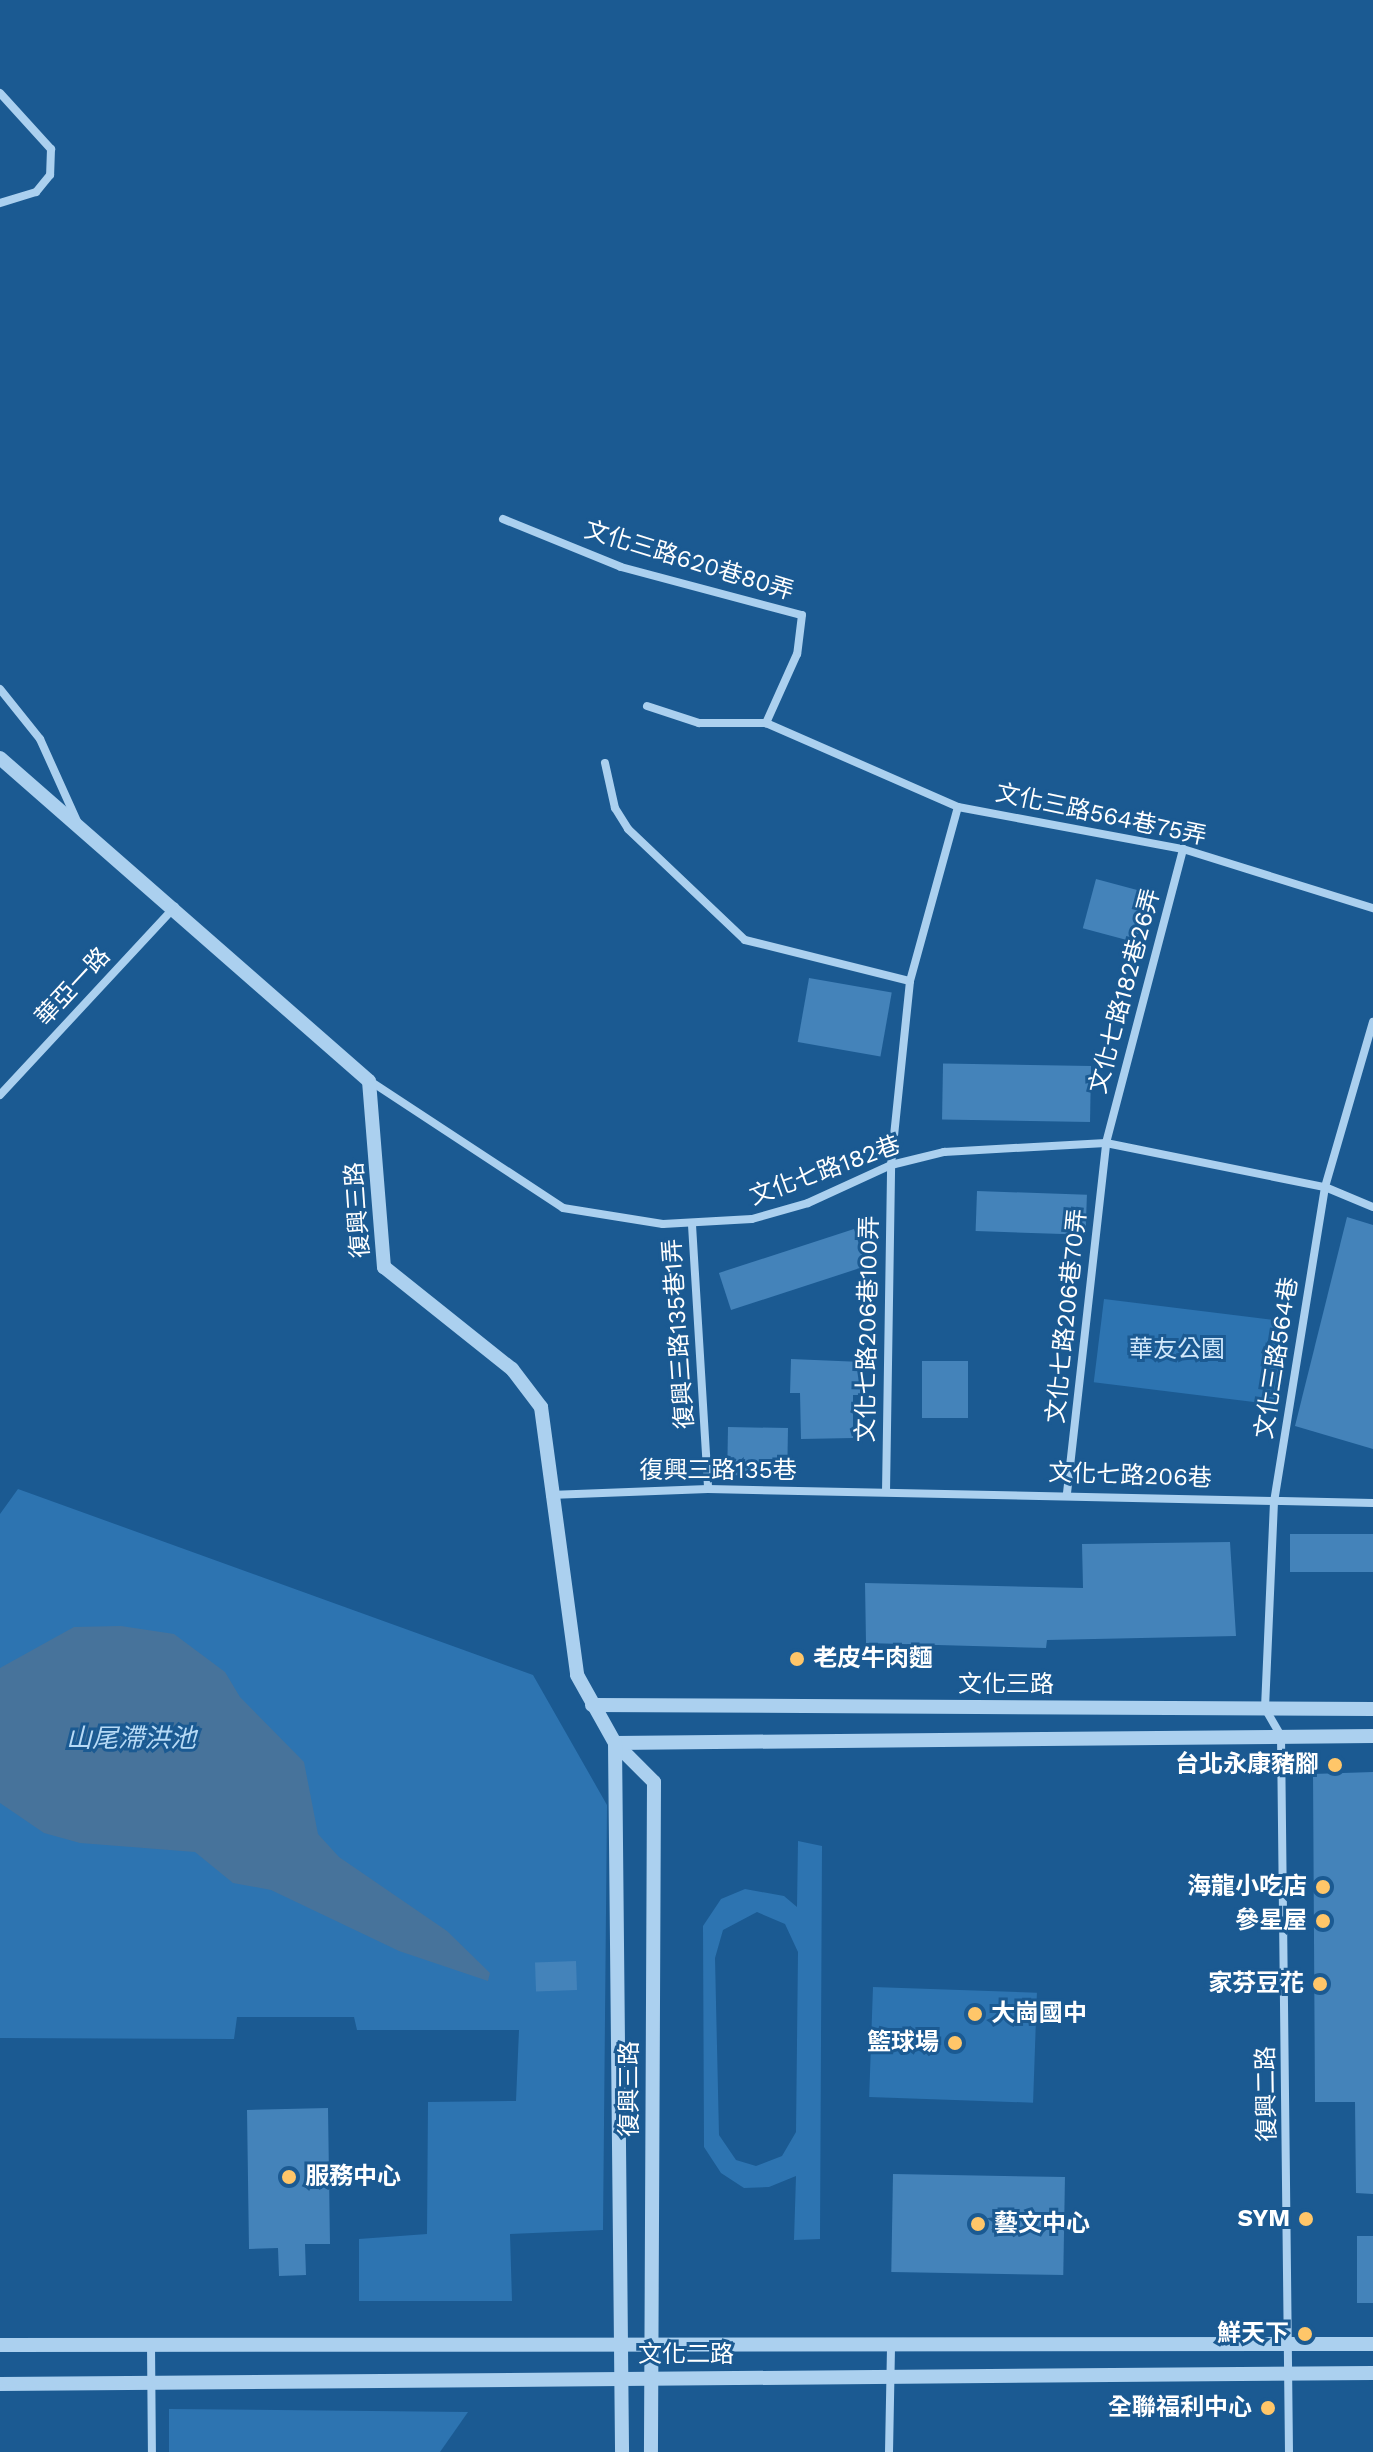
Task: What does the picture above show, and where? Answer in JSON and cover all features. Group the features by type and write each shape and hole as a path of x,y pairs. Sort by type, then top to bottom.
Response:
{"street":[{"path":"0,93 51,149 50,175 36,192 0,203"},
{"name":"文化三路620巷80弄","path":"503,519 621,567 802,615 797,654 766,723"},
{"path":"0,689 40,739 77,822"},
{"path":"605,763 615,808 628,829 745,940 910,981 958,807 766,723 699,723 647,706"},
{"path":"0,758 176,906 369,1081"},
{"name":"文化三路564巷75弄","path":"958,807 1183,849 1373,908"},
{"name":"文化七路182巷26弄","path":"1106,1143 1183,849"},
{"name":"華亞一路","path":"0,1095 176,906"},
{"name":"文化七路206巷100弄","path":"886,1492 891,1165 910,981"},
{"name":"文化三路564巷","path":"1265,1708 1274,1502 1325,1187 1373,1022"},
{"name":"文化七路182巷","path":"369,1081 563,1208 692,1225 752,1219 808,1203 891,1165 944,1152 1106,1143 1325,1187 1373,1207"},
{"name":"復興三路","path":"369,1081 384,1267 512,1369 541,1407 550,1495 577,1675 615,1743 654,1782 651,2452"},
{"name":"文化七路206巷70弄","path":"1067,1493 1106,1143"},
{"name":"復興三路135巷1弄","path":"692,1225 708,1489"},
{"name":"復興三路135巷","path":"550,1495 708,1489 886,1492"},
{"name":"文化七路206巷","path":"886,1492 1067,1493 1373,1503"},
{"name":"文化三路","path":"592,1705 1373,1709"},
{"path":"1265,1708 1281,1736"},
{"name":"復興二路","path":"1281,1736 1291,2344 1289,2452"},
{"path":"615,1743 1373,1736"},
{"name":"復興三路","path":"615,1743 622,2452"},
{"name":"文化二路","path":"0,2345 651,2340 1373,2344"},
{"path":"889,2452 891,2343"},
{"path":"151,2345 152,2452"},
{"name":"文化二路","path":"0,2384 1373,2373"}],"green space":[{"name":"華友公園","path":"1104,1299 1287,1321 1276,1405 1094,1382"},
{"path":"18,1489 533,1675 607,1805 603,2230 510,2234 512,2301 359,2301 359,2239 427,2234 428,2102 516,2101 519,2030 357,2030 354,2017 237,2017 234,2039 0,2038 0,1514"},
{"path":"798,1841 822,1846 820,2239 794,2240 796,2176 769,2187 744,2188 721,2173 704,2147 703,1926 721,1899 745,1889 784,1896 797,1907","holes":["757,1912 785,1924 798,1952 796,2132 782,2156 756,2166 736,2160 719,2135 715,1958 723,1930"]},
{"name":"籃球場","path":"873,1987 1037,1993 1033,2103 869,2097"},
{"path":"169,2409 468,2412 440,2452 169,2452"}],"water":[{"name":"山尾滯洪池","path":"121,1626 174,1634 225,1672 240,1697 304,1762 318,1834 339,1857 447,1931 490,1973 488,1981 399,1951 271,1890 233,1883 195,1852 80,1843 44,1833 0,1803 0,1668 74,1627"}],"building":[{"path":"1096,879 1153,894 1140,944 1083,928"},
{"path":"809,978 892,993 880,1057 798,1042"},
{"path":"943,1063 1091,1066 1090,1122 942,1119"},
{"path":"977,1191 1087,1195 1086,1235 976,1231"},
{"path":"1347,1217 1373,1225 1373,1449 1295,1426"},
{"path":"854,1229 866,1266 731,1310 719,1273"},
{"path":"791,1359 862,1362 860,1395 853,1395 853,1438 801,1439 800,1393 790,1393"},
{"path":"922,1361 968,1361 968,1418 922,1418"},
{"path":"728,1427 788,1428 787,1476 727,1475"},
{"path":"1290,1534 1373,1534 1373,1572 1290,1572"},
{"path":"1230,1542 1236,1636 1047,1640 1046,1648 866,1643 865,1583 1083,1588 1082,1544"},
{"path":"1373,1772 1373,2194 1356,2193 1355,2102 1315,2102 1313,1774"},
{"path":"576,1961 577,1990 536,1991 535,1962"},
{"name":"服務中心","path":"328,2108 330,2244 305,2244 306,2275 279,2276 278,2248 249,2249 247,2110"},
{"name":"藝文中心","path":"893,2174 1065,2177 1063,2275 891,2272"},
{"path":"1357,2236 1373,2236 1373,2303 1357,2303"}],"place":[{"name":"老皮牛肉麵","path":"797,1659"},
{"name":"台北永康豬腳","path":"1335,1765"},
{"name":"海龍小吃店","path":"1323,1887"},
{"name":"參星屋","path":"1323,1921"},
{"name":"家芬豆花","path":"1320,1984"},
{"name":"大崗國中","path":"975,2014"},
{"name":"籃球場","path":"955,2043"},
{"name":"服務中心","path":"289,2177"},
{"name":"SYM","path":"1306,2219"},
{"name":"藝文中心","path":"978,2224"},
{"name":"鮮天下","path":"1305,2334"},
{"name":"全聯福利中心","path":"1268,2408"}]}
